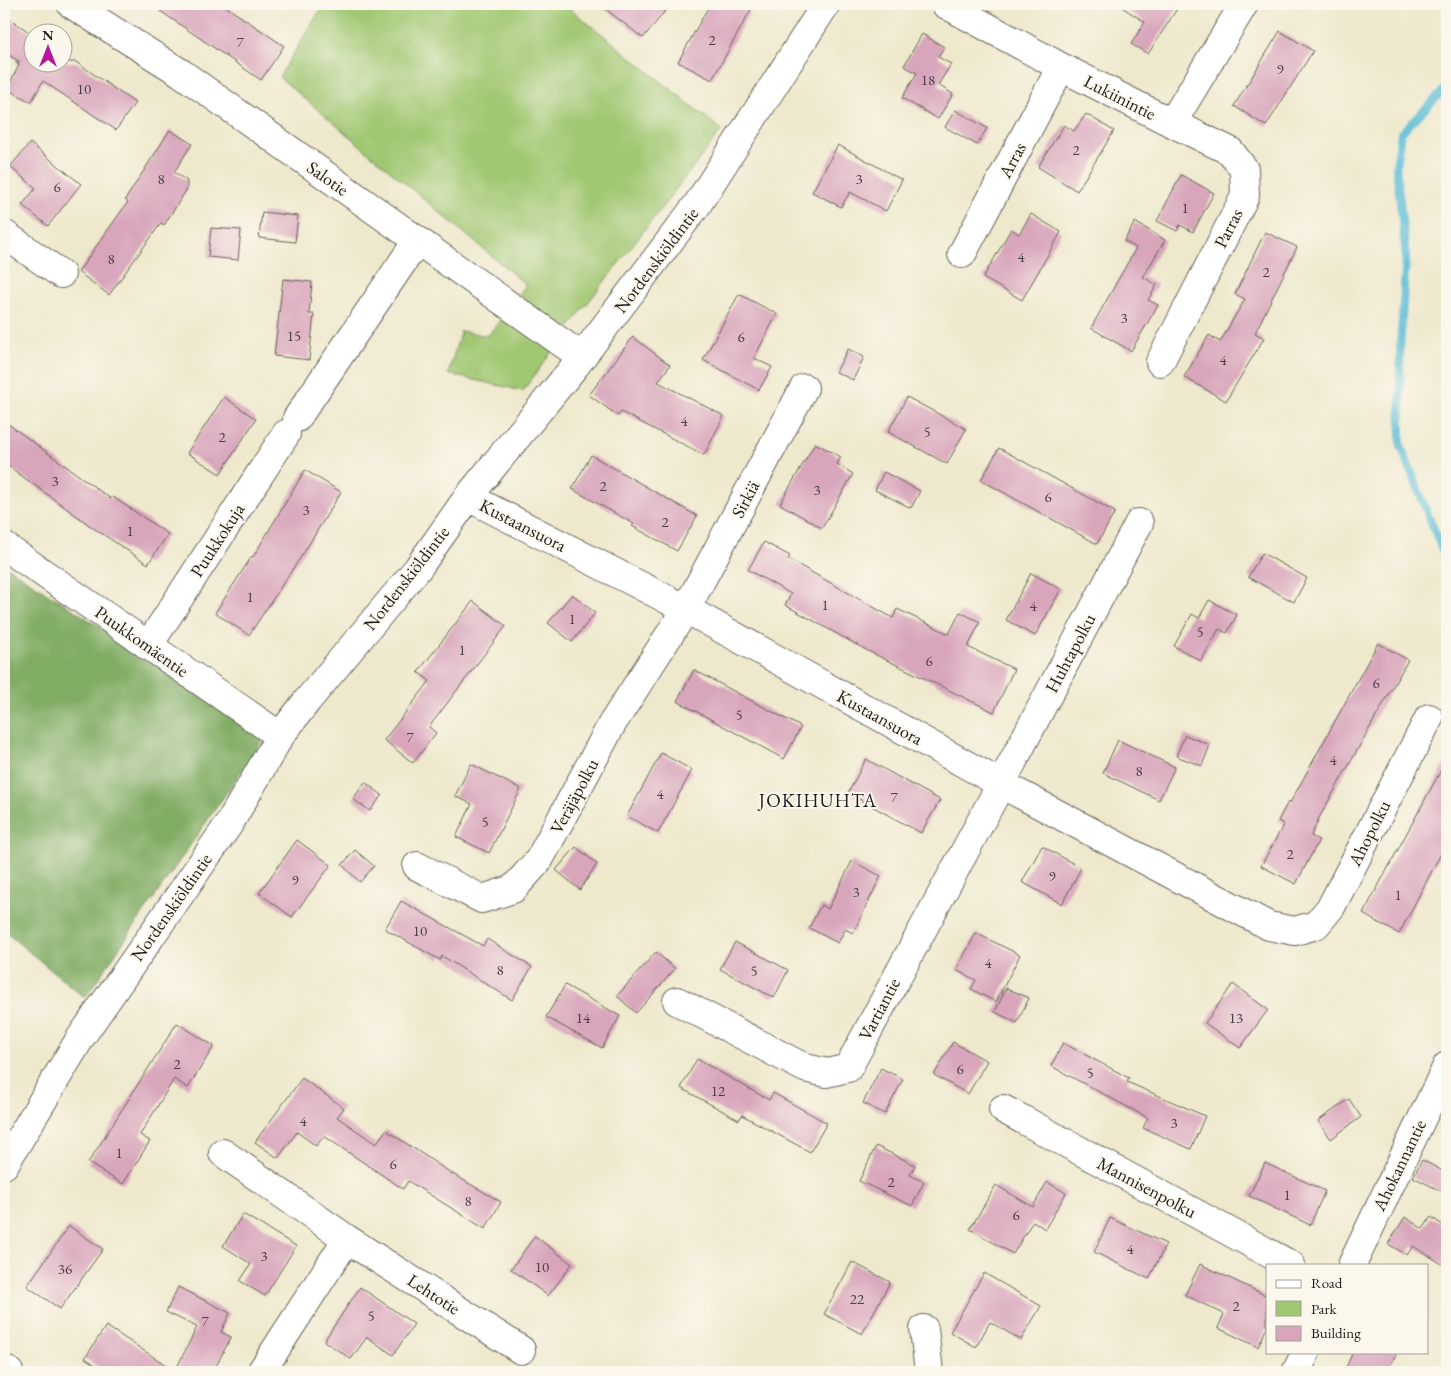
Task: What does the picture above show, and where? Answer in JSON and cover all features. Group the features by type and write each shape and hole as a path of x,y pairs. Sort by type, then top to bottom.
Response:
{"street":[{"name":"Salotie","path":"71,4 181,73 582,357"},
{"name":"Nordenskiöldintie","path":"4,1164 81,1037 228,824 280,736 418,568 468,497 582,357 697,205 826,4"},
{"name":"Lukiinintie","path":"945,4 1061,67 1172,123 1244,4"},
{"name":"Arras","path":"962,254 1061,67"},
{"name":"Parras","path":"1160,362 1245,196 1244,169 1230,151 1172,123"},
{"path":"4,234 61,274"},
{"name":"Puukkokuja","path":"148,646 292,426 417,241"},
{"name":"Sirkiä","path":"686,609 804,388"},
{"name":"Kustaansuora","path":"468,497 686,609 1000,784 1269,926 1294,931"},
{"name":"Huhtapolku","path":"1000,784 1138,522"},
{"name":"Puukkomäentie","path":"4,546 280,736"},
{"name":"Veräjäpolku","path":"417,866 482,899 513,889 539,860 612,724 686,609"},
{"name":"Ahopolku","path":"1294,931 1316,925 1330,907 1429,718"},
{"name":"Vartiantie","path":"676,1001 805,1068 827,1073 848,1068 1000,784"},
{"name":"Ahokannantie","path":"1352,1264 1447,1066"},
{"name":"Mannisenpolku","path":"1003,1110 1290,1264"},
{"name":"Lehtotie","path":"223,1154 347,1239 521,1350"},
{"path":"261,1372 347,1239"},
{"path":"924,1329 929,1372"},
{"path":"1296,1372 1305,1354"},
{"path":"4,1369 9,1372"}],"green space":[{"path":"324,4 564,4 722,130 580,313 523,391 448,374 461,331 488,336 526,285 279,77"},
{"path":"4,565 267,734 85,998 4,931"}],"building":[{"path":"150,4 222,4 284,46 261,80"},
{"path":"599,4 671,4 643,38"},
{"path":"710,4 754,4 712,80 678,62"},
{"path":"1117,4 1180,4 1148,54 1131,44 1145,22"},
{"path":"4,15 22,27 22,72 72,72 72,62 76,62 135,103 116,130 43,81 31,102 7,89 19,65 15,62 20,62 4,52"},
{"path":"1280,31 1313,51 1266,126 1234,106"},
{"path":"922,34 944,47 938,57 951,64 938,85 953,94 938,119 902,98 917,73 904,66"},
{"path":"955,110 987,128 977,145 945,127"},
{"path":"1086,114 1114,131 1077,191 1038,167 1064,125 1074,131"},
{"path":"170,130 192,144 174,172 187,181 187,189 164,225 161,223 109,295 78,272 128,202 125,200"},
{"path":"30,143 81,184 48,226 22,205 36,188 10,167"},
{"path":"838,145 902,180 886,211 850,192 841,207 812,192"},
{"path":"1181,175 1214,193 1193,232 1180,225 1177,231 1157,221"},
{"path":"262,212 298,216 295,242 259,238"},
{"path":"1031,214 1061,232 1022,300 983,278 1011,229 1019,234"},
{"path":"1135,222 1165,240 1143,277 1157,285 1148,300 1158,305 1131,351 1091,328 1136,248 1124,241"},
{"path":"211,228 241,230 238,260 208,257"},
{"path":"1265,232 1297,247 1255,333 1264,338 1226,401 1184,377 1209,335 1220,342 1245,299 1235,294"},
{"path":"283,279 312,282 309,314 314,314 309,360 274,356"},
{"path":"739,294 777,314 754,358 772,367 759,390 703,360"},
{"path":"633,337 670,365 658,382 724,416 704,455 621,412 618,416 589,395"},
{"path":"848,349 864,357 853,380 836,372"},
{"path":"224,397 256,419 220,474 187,453"},
{"path":"907,397 966,429 947,464 888,432"},
{"path":"4,421 111,499 113,497 168,534 148,564 92,527 4,463"},
{"path":"815,443 841,457 837,464 853,474 822,528 780,504"},
{"path":"999,448 1115,512 1097,544 981,480"},
{"path":"591,455 697,516 677,551 572,489"},
{"path":"305,470 341,492 249,635 215,613 253,557"},
{"path":"884,472 920,491 911,508 875,490"},
{"path":"764,542 790,556 788,559 893,618 897,609 949,634 960,612 980,622 968,647 1014,669 994,712 868,651 785,605 791,594 748,570"},
{"path":"1262,553 1307,578 1294,602 1248,577"},
{"path":"1031,573 1061,589 1035,636 1006,620"},
{"path":"572,594 595,613 572,642 548,623"},
{"path":"1209,600 1237,615 1227,633 1219,629 1201,661 1174,646 1192,614 1199,618"},
{"path":"473,601 506,626 429,727 436,733 413,763 384,740 430,681 418,672"},
{"path":"1378,643 1408,660 1319,818 1311,836 1319,840 1296,884 1261,866 1284,824 1278,821 1288,802 1290,803"},
{"path":"694,670 801,727 784,759 677,701"},
{"path":"1185,735 1210,745 1202,766 1176,756"},
{"path":"1118,740 1175,767 1159,800 1103,773"},
{"path":"661,753 692,770 658,833 627,816"},
{"path":"866,759 940,800 921,833 848,793"},
{"path":"1447,759 1447,842 1399,934 1363,914"},
{"path":"471,764 521,789 489,853 456,837 472,804 455,796"},
{"path":"365,782 382,795 370,811 353,799"},
{"path":"297,840 331,865 292,917 259,893"},
{"path":"1042,846 1081,868 1062,904 1022,882"},
{"path":"576,847 597,864 580,890 556,870"},
{"path":"355,850 374,866 360,882 342,865"},
{"path":"852,861 881,876 853,933 845,929 838,943 809,928 821,905 828,909"},
{"path":"401,901 483,946 487,939 532,967 512,1000 442,956 440,960 385,929"},
{"path":"976,933 1020,955 996,1002 971,989 976,980 956,970"},
{"path":"735,942 788,970 774,998 720,969"},
{"path":"656,952 675,969 636,1013 617,996"},
{"path":"1233,984 1268,1010 1240,1048 1205,1023"},
{"path":"565,985 620,1016 602,1048 546,1017"},
{"path":"1006,988 1029,998 1017,1023 995,1012"},
{"path":"177,1023 214,1046 188,1088 174,1079 140,1135 150,1141 123,1184 88,1163"},
{"path":"953,1042 987,1061 968,1094 934,1075"},
{"path":"1063,1043 1129,1078 1127,1082 1205,1116 1191,1149 1143,1128 1148,1118 1051,1066"},
{"path":"697,1059 769,1100 773,1093 827,1123 810,1152 742,1115 739,1120 681,1088"},
{"path":"881,1068 903,1079 885,1114 863,1103"},
{"path":"302,1078 344,1108 337,1117 376,1144 386,1130 451,1173 501,1202 485,1229 408,1181 403,1189 324,1136 316,1146 297,1132 278,1158 255,1142"},
{"path":"1349,1099 1361,1117 1331,1139 1318,1121"},
{"path":"876,1146 915,1165 910,1175 924,1182 912,1206 859,1181"},
{"path":"1422,1160 1447,1173 1447,1194 1413,1177"},
{"path":"1265,1163 1325,1191 1310,1225 1249,1196"},
{"path":"1047,1182 1066,1193 1045,1229 1033,1221 1013,1254 970,1229 996,1185 1033,1207"},
{"path":"243,1214 296,1246 265,1296 240,1281 251,1264 223,1246"},
{"path":"1405,1217 1423,1229 1431,1217 1447,1228 1447,1267 1413,1246 1407,1255 1388,1244"},
{"path":"1110,1218 1166,1244 1149,1279 1094,1252"},
{"path":"69,1226 103,1249 60,1309 27,1286"},
{"path":"535,1236 572,1264 548,1296 511,1269"},
{"path":"852,1262 890,1282 862,1334 824,1314"},
{"path":"1200,1264 1266,1296 1266,1329 1258,1347 1218,1328 1224,1314 1185,1295"},
{"path":"984,1273 1041,1306 1021,1340 990,1322 976,1347 950,1332"},
{"path":"178,1287 230,1313 221,1332 231,1337 213,1372 106,1372 85,1358 106,1326 175,1371 197,1327 166,1312"},
{"path":"360,1287 414,1324 393,1355 367,1337 351,1359 324,1341"},
{"path":"1352,1354 1396,1354 1387,1372 1344,1372"}],"waterway":[{"path":"1447,87 1401,133 1396,166 1406,257 1400,348 1401,446 1442,550 1447,555"}],"district":[{"name":"JOKIHUHTA","path":"818,800"}]}
